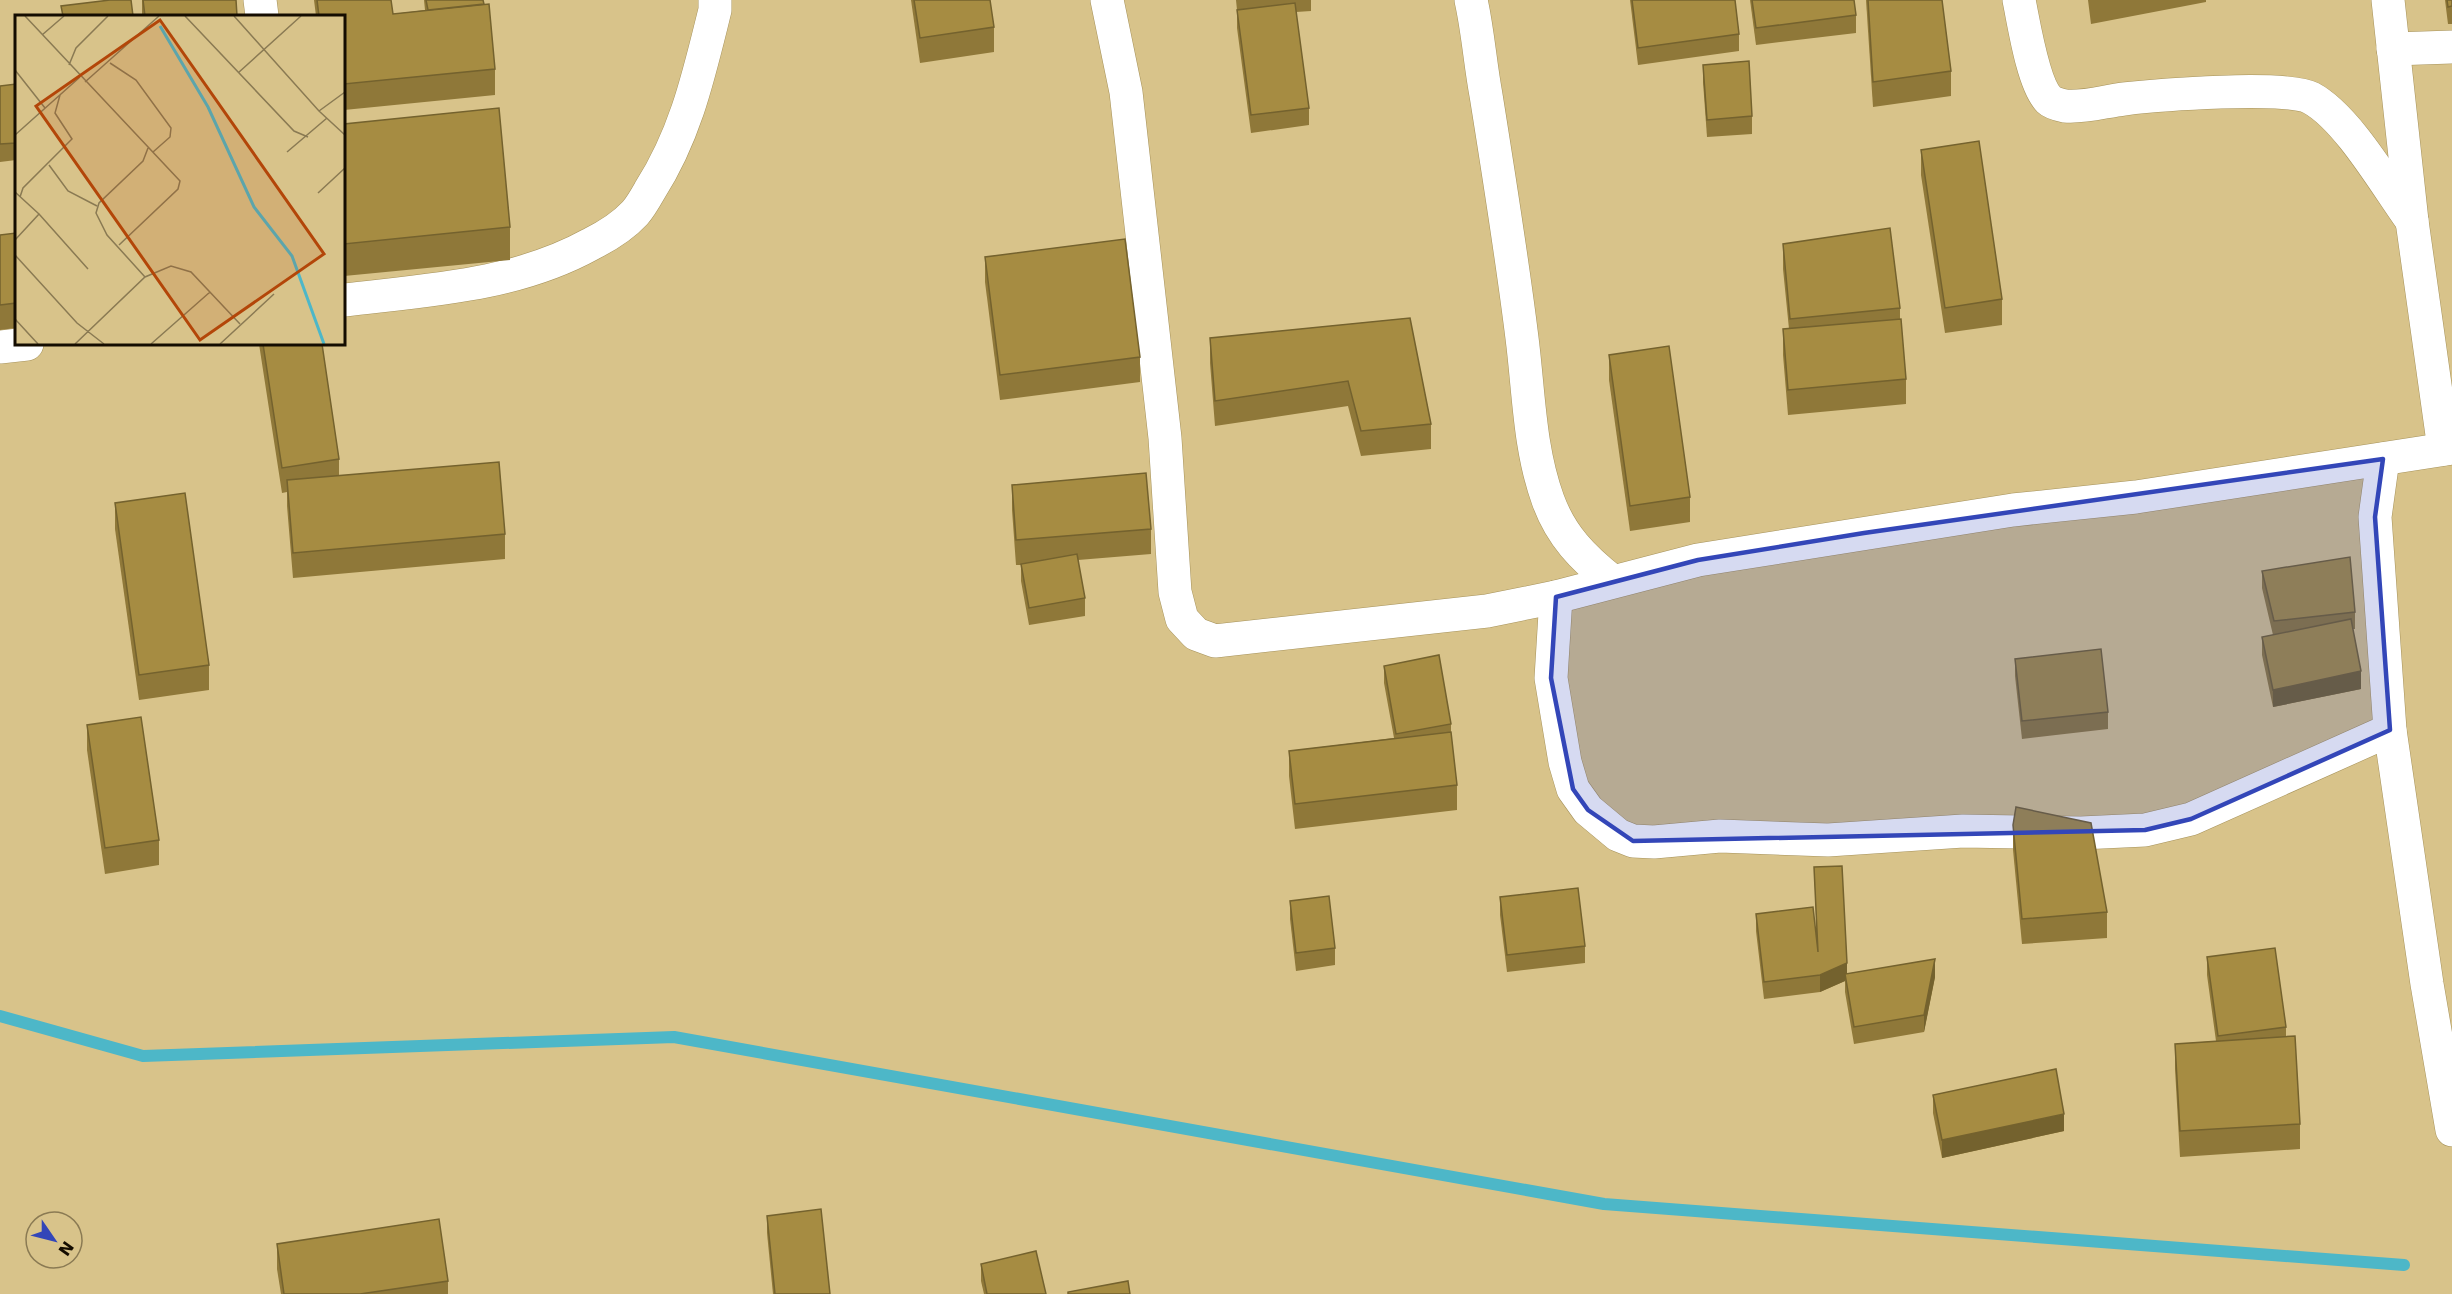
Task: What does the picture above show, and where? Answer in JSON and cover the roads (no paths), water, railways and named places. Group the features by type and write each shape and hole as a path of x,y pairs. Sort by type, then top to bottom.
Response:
{"street":[{"path":"260,0 262,15"},
{"path":"345,300 448,288 526,273 569,256 610,234 636,212 669,161 691,102 715,10 715,0"},
{"path":"1107,0 1126,92 1165,438 1175,592 1182,619 1196,634 1215,641 1270,637 1487,611 1556,597 1698,560 2013,510 2158,494 2448,449 2412,221 2388,0"},
{"path":"1471,0 1501,186 1522,339 1533,446 1540,476 1563,532 1582,557 1612,581"},
{"path":"2019,0 2037,78 2041,91 2050,102 2066,106 2151,96 2243,93 2283,93 2310,98 2335,118 2412,221"},
{"path":"2393,49 2452,47"},
{"path":"0,347 18,345"},
{"path":"2383,459 2374,517 2390,730 2421,949 2452,1130"},
{"path":"1556,597 1551,678 1565,762 1573,789 1588,810 1618,835 1633,841 1654,842 1720,836 1828,840 1963,831 2081,833 2145,830 2191,819 2390,730"}],"waterway":[{"path":"0,1016 143,1056 674,1037 1604,1204 2404,1265"}]}
